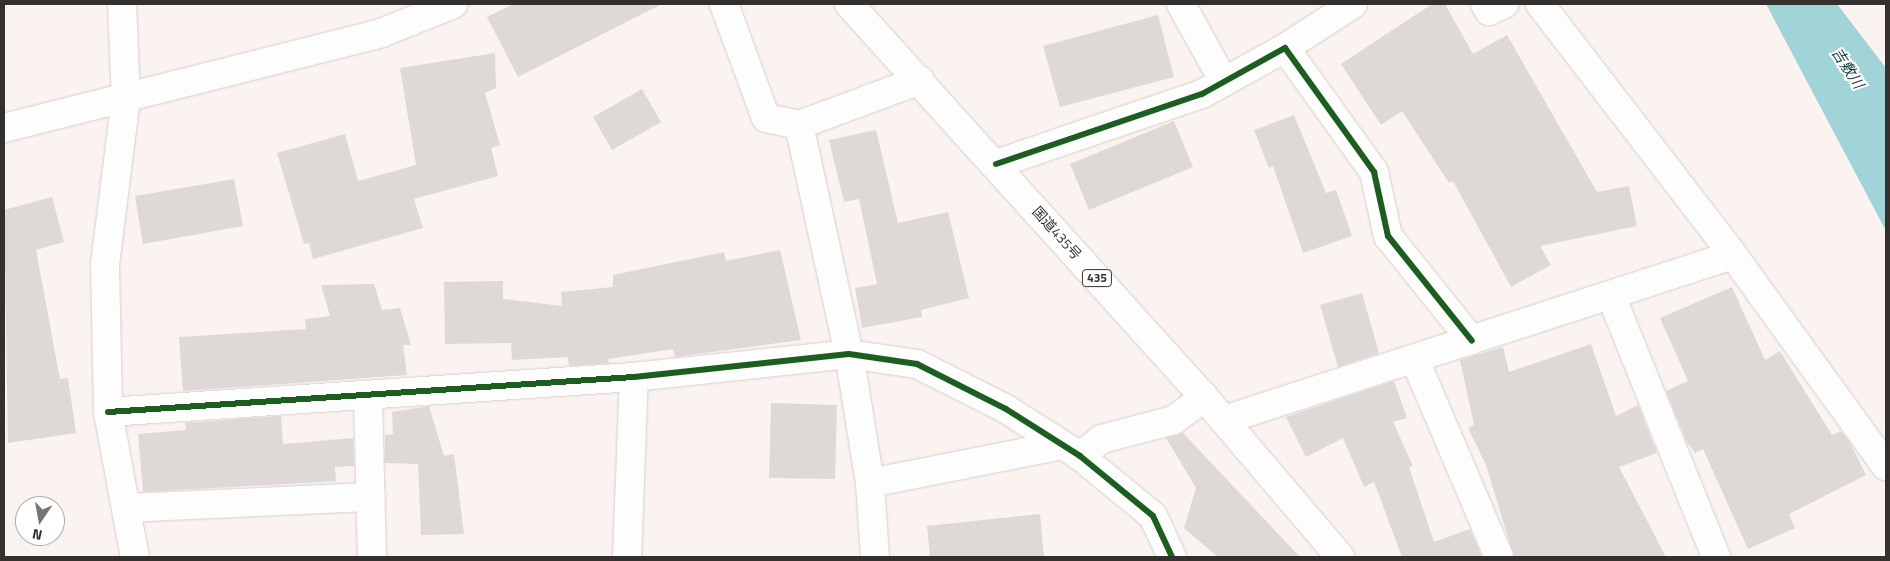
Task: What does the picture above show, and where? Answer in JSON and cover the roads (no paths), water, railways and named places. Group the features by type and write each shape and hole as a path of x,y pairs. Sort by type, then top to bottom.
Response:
{"main road":[{"path":"122,4 126,98 105,265 108,412 135,557"},
{"path":"4,128 381,33 454,4"},
{"path":"724,4 766,118 799,125 920,80"},
{"name":"国道435号","path":"849,4 996,164 1224,420 1340,557"},
{"path":"1181,4 1224,82"},
{"path":"996,164 1202,94 1285,48 1353,4"},
{"path":"1485,4 1489,11 1504,4"},
{"path":"1540,4 1733,255 1886,466"},
{"path":"1285,48 1374,172 1388,236 1472,341"},
{"path":"799,125 849,354 870,483 875,557"},
{"path":"1224,420 1612,298 1733,255"},
{"path":"1612,298 1716,557"},
{"path":"108,412 634,377 849,354 917,364 1006,409 1071,450 1153,516 1172,557"},
{"path":"1415,360 1499,557"},
{"path":"627,557 634,377"},
{"path":"368,396 372,557"},
{"path":"870,483 1071,450 1102,438 1174,420 1204,398"},
{"path":"127,508 371,497"}],"water":[{"name":"吉敷川","path":"1766,4 1837,4 1886,68 1886,231"}]}
